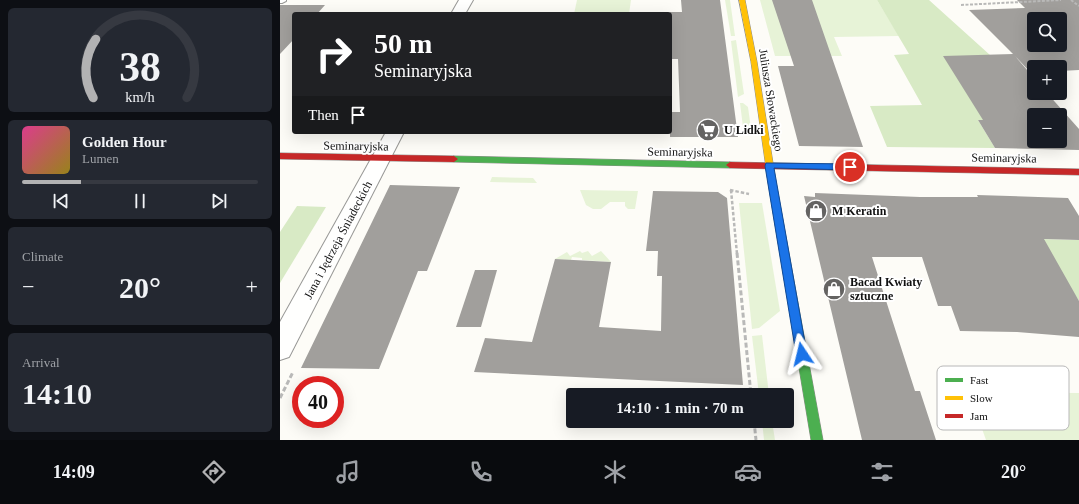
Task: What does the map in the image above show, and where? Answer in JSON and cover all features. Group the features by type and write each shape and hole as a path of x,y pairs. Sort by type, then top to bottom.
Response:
{"street":[{"path":"459,12 466,0"},
{"name":"Juliusza Słowackiego","path":"742,0 754,62 769,166 817,440"},
{"name":"Jana i Jędrzeja Śniadeckich","path":"280,348 394,134"},
{"name":"Seminaryjska","path":"280,156 1079,172"}],"path":[{"path":"961,5 1061,0"},
{"path":"1071,0 1079,6"},
{"path":"724,189 751,194"},
{"path":"731,190 751,388"},
{"path":"755,428 756,440"}],"green space":[{"path":"577,0 631,0 629,12 574,12"},
{"path":"725,0 730,0 735,36 731,36"},
{"path":"760,0 877,0 899,36 834,37 842,56 775,56"},
{"path":"877,0 929,0 990,55 1023,120 978,120 995,148 887,147 870,106 922,105 894,55 909,54"},
{"path":"736,40 744,94 738,97 731,41"},
{"path":"740,103 743,103 748,107 751,129 743,127"},
{"path":"492,177 533,178 537,183 490,182"},
{"path":"580,190 638,191 635,209 628,209 625,206 625,202 610,202 601,209 593,209 586,205"},
{"path":"739,203 762,203 780,311 759,328 752,329"},
{"path":"297,206 326,207 280,283 280,232"},
{"path":"1039,239 1079,240 1079,301"},
{"path":"580,251 582,253 588,251 592,256 601,251 611,262 582,260 582,258 572,257 571,260 555,259 567,252 570,256"},
{"path":"762,335 768,388 758,388 752,336"},
{"path":"1069,393 1079,393 1079,440 986,440 982,430 1069,430"},
{"path":"763,428 773,428 775,440 764,440"}],"building":[{"path":"681,0 720,0 738,137 670,137 670,134 672,134 672,112 680,112 678,59 672,59 672,12 682,12"},
{"path":"772,0 812,0 863,147 799,146 778,66 794,66"},
{"path":"1017,0 1079,0 1079,70 1067,71 1067,60 1027,60 1027,69 1015,56 1027,70 1027,100 1053,100 1060,108 1027,108 1027,148 1067,148 1067,116 1079,129 1079,150 995,148 978,120 983,120 943,56 1013,54 969,10 1025,8"},
{"path":"280,5 325,5 319,12 292,12 292,41 280,54"},
{"path":"390,185 460,187 427,271 418,271 379,369 301,368"},
{"path":"653,191 718,192 727,198 743,385 474,372 485,338 532,342 555,259 611,262 599,327 661,331 662,276 657,276 658,251 646,251"},
{"path":"815,193 920,197 978,197 977,195 1068,198 1079,216 1079,240 1044,239 1079,301 1079,337 1017,332 960,331 951,306 938,306 922,257 872,257 915,391 920,391 936,440 862,440 804,196 815,197"},
{"path":"475,270 497,270 481,327 456,327"}],"traffic: fast":[{"path":"454,159 730,165"},
{"path":"772,182 817,440"}],"traffic: slow":[{"path":"742,0 754,62 772,182"}],"traffic: jam":[{"path":"280,156 454,159"},
{"path":"730,165 1079,172"}],"place":[{"name":"U Lidki","path":"708,130"},
{"name":"M Keratin","path":"816,211"},
{"name":"Bacad Kwiaty sztuczne","path":"834,289"}],"route":[{"path":"802,354 769,166 850,167"}]}
